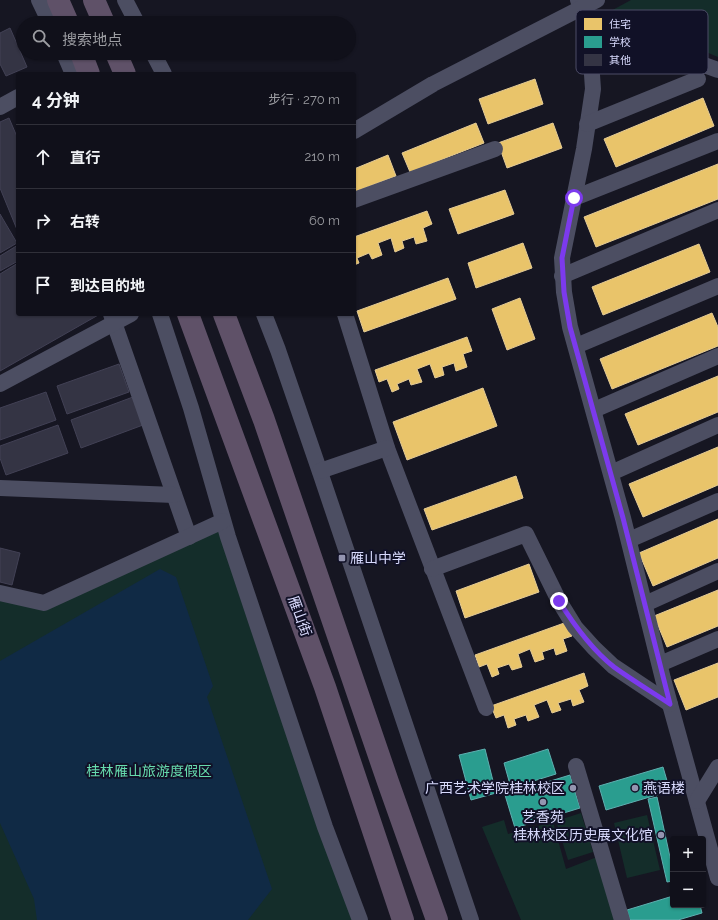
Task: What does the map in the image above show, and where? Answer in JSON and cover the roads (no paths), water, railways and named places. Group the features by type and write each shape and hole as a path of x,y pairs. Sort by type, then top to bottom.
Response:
{"highway":[{"path":"58,0 65,16"},
{"path":"94,0 101,16"},
{"path":"119,60 124,72"},
{"name":"雁山街","path":"189,316 325,686 402,920"},
{"name":"雁山街","path":"225,316 264,420 437,920"}],"street":[{"path":"39,0 47,16"},
{"path":"124,0 133,16"},
{"path":"578,0 581,10"},
{"path":"577,10 597,0"},
{"path":"356,130 433,84 576,11"},
{"path":"156,60 163,72"},
{"path":"708,66 718,70"},
{"path":"592,74 593,89 588,124 562,258 564,292 576,346 629,540 670,704 718,878"},
{"path":"588,124 698,79"},
{"path":"0,107 16,98"},
{"path":"574,198 718,141"},
{"path":"356,199 494,149"},
{"path":"562,276 718,210"},
{"path":"576,346 718,286"},
{"path":"0,384 112,319 123,316"},
{"path":"161,316 191,408 223,521 325,827 360,920"},
{"path":"265,316 320,471 471,920"},
{"path":"346,316 387,448 486,708"},
{"path":"112,319 189,537"},
{"path":"594,410 718,356"},
{"path":"611,473 718,425"},
{"path":"320,471 387,448"},
{"path":"0,488 174,495"},
{"path":"629,540 718,501"},
{"path":"0,593 44,604 223,521"},
{"path":"432,569 526,534 559,601 575,627 594,648 614,666 670,704"},
{"path":"645,604 718,571"},
{"path":"660,664 718,639"},
{"path":"576,766 622,920"},
{"path":"697,801 718,767"}],"water":[{"name":"桂林雁山旅游度假区","path":"160,569 176,577 213,686 207,697 272,889 248,920 37,920 34,899 0,823 0,661"}],"place":[{"name":"雁山中学","path":"342,558"},
{"name":"广西艺术学院桂林校区","path":"573,788"},
{"name":"燕语楼","path":"635,788"},
{"name":"艺香苑","path":"543,802"},
{"name":"桂林校区历史展文化馆","path":"661,835"}]}
